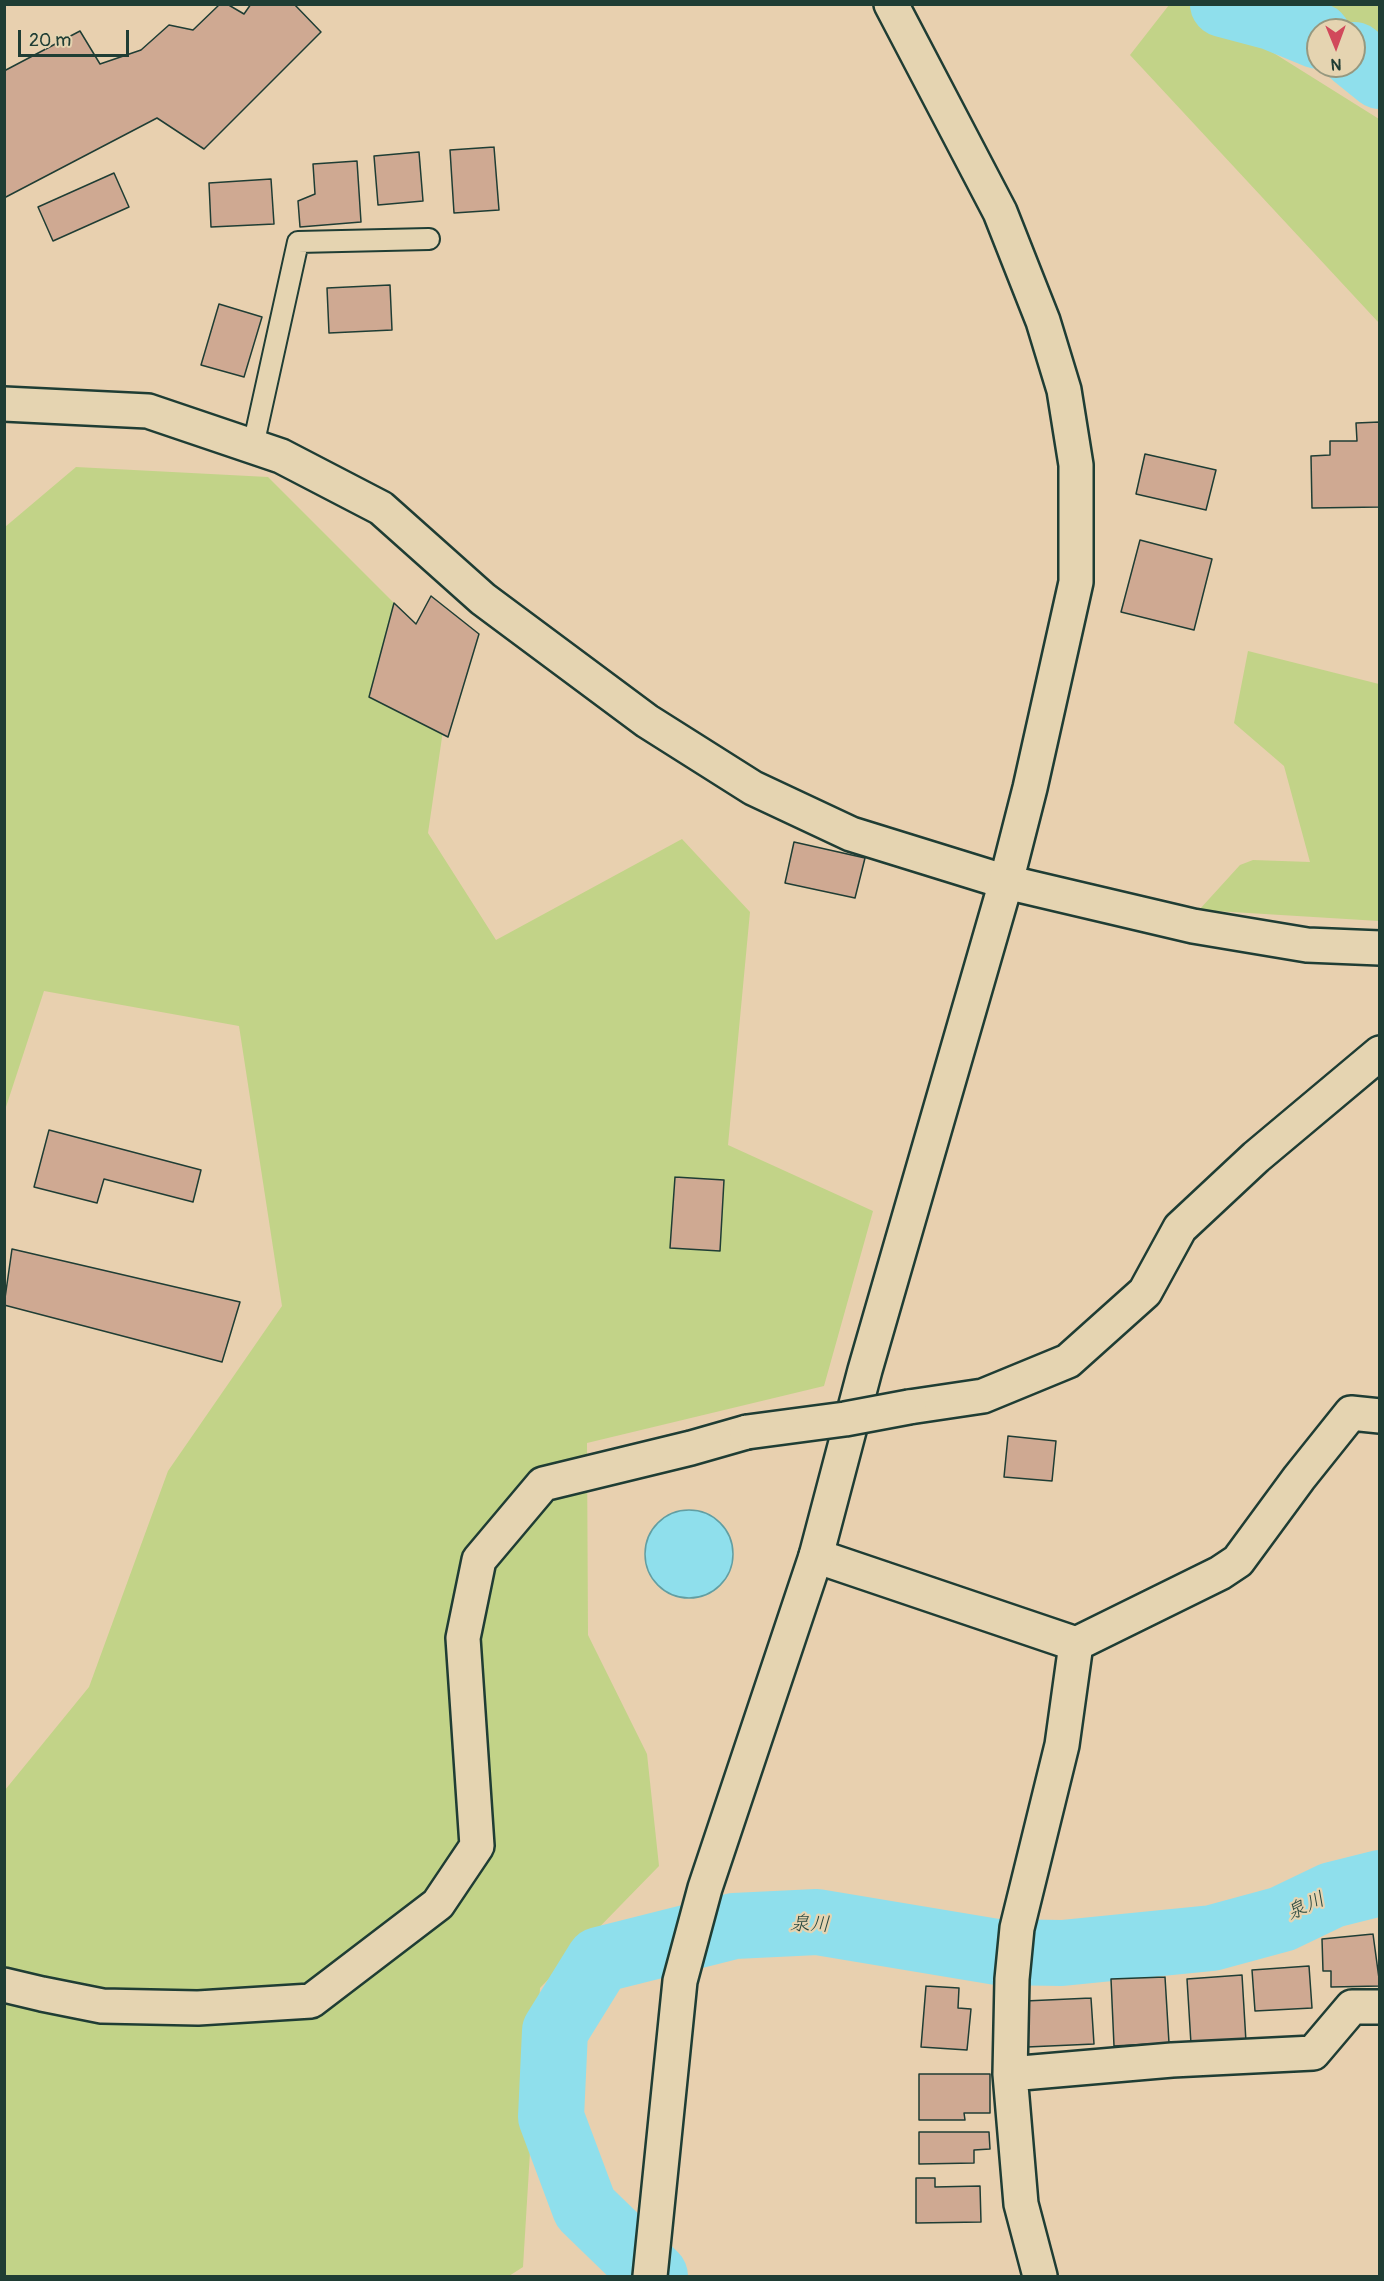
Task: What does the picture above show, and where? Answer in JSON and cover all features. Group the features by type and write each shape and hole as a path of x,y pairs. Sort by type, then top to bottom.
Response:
{"street":[{"path":"650,2277 680,1981 705,1888 816,1556 865,1370 1006,882 1030,788 1076,582 1076,465 1064,390 1043,321 1004,223 891,4"},
{"path":"4,404 148,411 281,456 381,508 492,606 647,721 753,788 851,834 1006,882 1193,926 1307,945 1380,948"},
{"path":"4,1985 102,2006 198,2008 311,2001 438,1904 477,1846 463,1638 479,1560 543,1484 747,1432 845,1419 983,1396 1068,1361 1144,1292 1180,1228 1256,1157 1380,1053"},
{"path":"816,1556 1076,1644 1220,1573 1238,1561 1299,1478 1351,1413 1380,1416"},
{"path":"1040,2277 1021,2204 1010,2074 1012,1979 1017,1928 1062,1745 1076,1644"},
{"path":"1010,2074 1172,2060 1313,2053 1352,2007 1380,2007"}],"lane":[{"path":"253,446 298,242 429,238"}],"green space":[{"path":"1169,5 1197,5 1306,73 1306,78 1314,78 1379,119 1379,323 1130,55"},
{"path":"1306,5 1379,5 1379,43 1374,37 1366,34 1366,18 1330,18 1305,7"},
{"path":"76,467 268,477 453,662 428,833 496,940 682,839 750,912 728,1145 873,1211 824,1386 587,1443 588,1635 647,1754 659,1866 540,1988 523,2267 509,2276 5,2276 5,1790 89,1687 168,1471 282,1306 239,1026 44,991 5,1110 5,527"},
{"path":"1248,651 1379,684 1379,921 1199,910 1240,865 1253,860 1310,862 1284,766 1234,723"}],"water":[{"path":"689,1510 706,1514 720,1523 729,1537 733,1554 729,1571 720,1585 706,1594 689,1598 672,1594 658,1585 649,1571 645,1554 649,1537 658,1523 672,1514"}],"building":[{"path":"220,4 227,4 244,14 251,4 294,4 321,32 204,149 157,118 4,198 4,71 80,31 100,64 141,50 169,25 193,30"},
{"path":"494,147 499,210 454,213 450,150"},
{"path":"419,152 423,201 378,205 374,156"},
{"path":"357,161 361,222 300,227 298,201 315,194 313,164"},
{"path":"114,173 129,207 53,241 38,207"},
{"path":"271,179 274,224 211,227 209,183"},
{"path":"390,285 392,330 329,333 327,288"},
{"path":"219,304 262,317 244,377 201,365"},
{"path":"1380,422 1380,507 1312,508 1311,456 1330,455 1330,441 1357,441 1356,423"},
{"path":"1145,454 1216,470 1206,510 1136,494"},
{"path":"1140,540 1212,559 1194,630 1121,612"},
{"path":"431,596 479,634 448,737 369,697 394,603 416,624"},
{"path":"794,842 865,858 855,898 785,883"},
{"path":"49,1130 201,1170 193,1202 104,1179 97,1203 34,1187"},
{"path":"675,1177 724,1180 720,1251 670,1248"},
{"path":"12,1249 240,1302 222,1362 4,1305"},
{"path":"1008,1436 1056,1441 1052,1481 1004,1477"},
{"path":"1373,1934 1380,1986 1331,1987 1331,1971 1323,1971 1322,1939"},
{"path":"1309,1966 1312,2008 1255,2011 1252,1970"},
{"path":"1242,1975 1246,2042 1191,2044 1187,1979"},
{"path":"1165,1977 1169,2043 1114,2046 1111,1979"},
{"path":"926,1986 959,1988 958,2008 971,2009 967,2050 921,2047"},
{"path":"1091,1998 1094,2044 1027,2047 1025,2001"},
{"path":"919,2074 990,2074 990,2113 964,2113 965,2120 919,2120"},
{"path":"919,2132 989,2132 990,2149 974,2150 974,2163 919,2164"},
{"path":"916,2178 935,2178 935,2187 980,2186 981,2222 916,2223"}],"waterway":[{"name":"泉川","path":"1223,4 1272,17 1306,31"},
{"name":"泉川","path":"1366,65 1380,76"},
{"name":"泉川","path":"655,2276 585,2208 551,2117 555,2031 599,1960 734,1926 817,1922 997,1952 1062,1953 1212,1938 1282,1919 1332,1895 1380,1883"}]}
